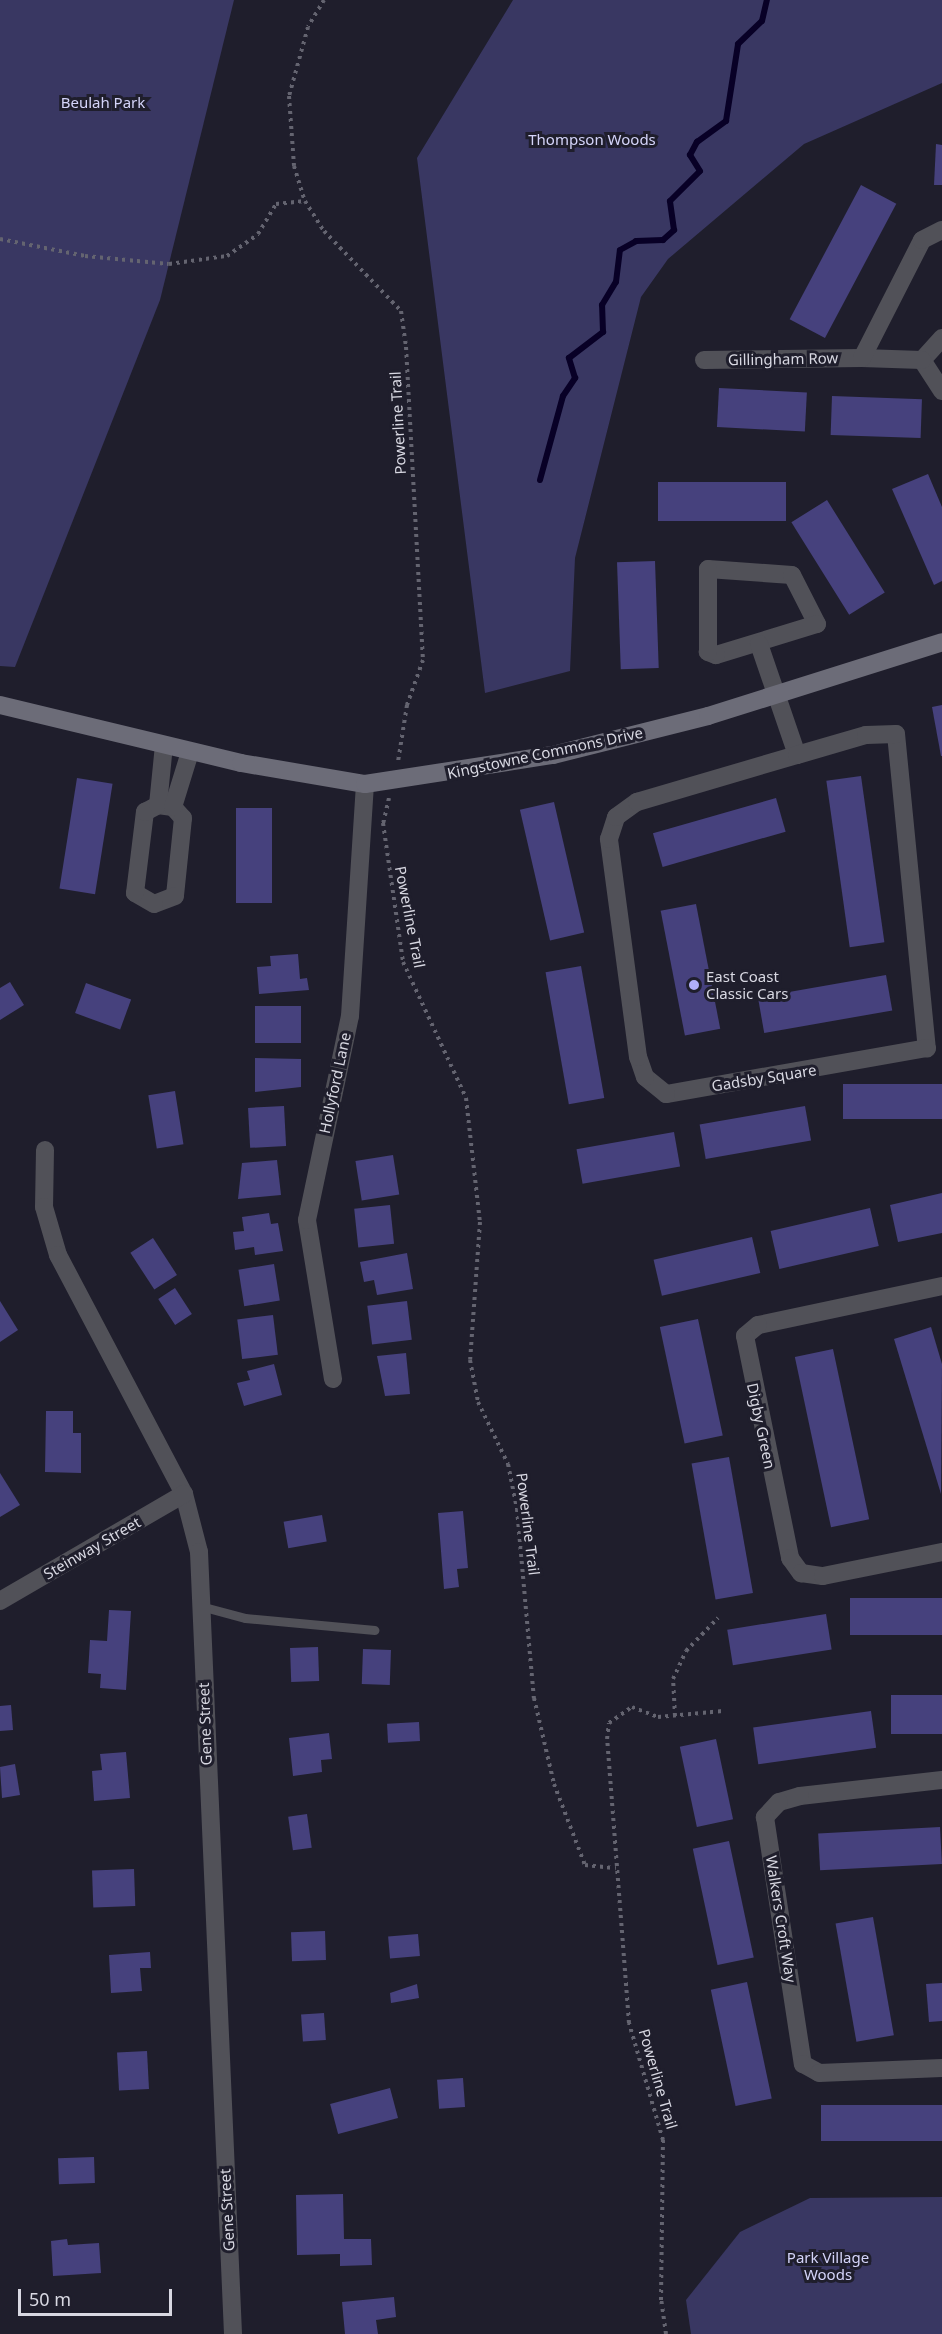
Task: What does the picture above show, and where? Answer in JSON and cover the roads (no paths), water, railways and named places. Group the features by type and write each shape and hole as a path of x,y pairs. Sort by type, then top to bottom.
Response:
{"street":[{"path":"862,358 922,240 942,230"},
{"path":"942,338 922,360 942,391"},
{"name":"Gillingham Row","path":"704,360 862,358 922,360"},
{"path":"708,569 781,571 800,586 817,624 759,644 708,652 708,569"},
{"name":"Kingstowne Commons Drive","path":"0,705 190,752 366,784 553,754 776,694 942,642"},
{"path":"759,644 797,755"},
{"name":"Gadsby Square","path":"896,734 927,1048 666,1094 645,1077 638,1057 609,839 616,817 637,802 797,755 866,735 896,734"},
{"path":"164,745 165,806"},
{"path":"165,806 183,818 175,896 154,904 135,893 145,812 165,806 190,752"},
{"name":"Hollyford Lane","path":"333,1379 308,1220 350,1016 366,784"},
{"name":"Gene Street","path":"45,1150 44,1207 58,1255 184,1494 199,1552 204,1607 202,1666 220,1928 233,2334"},
{"name":"Digby Green","path":"942,1286 758,1325 745,1336 790,1558 801,1573 823,1576 942,1552"},
{"name":"Steinway Street","path":"0,1601 184,1494"},
{"name":"Walkers Croft Way","path":"942,1780 800,1796 779,1802 765,1817 802,2064 819,2073 942,2068"}],"lane":[{"path":"204,1607 245,1618 374,1630"}],"waterway":[{"path":"540,480 563,396 575,378 569,358 603,332 602,305 616,282 620,250 636,241 663,240 674,230 670,201 700,171 690,155 697,142 726,121 738,44 762,21 767,0"}],"place":[{"name":"East Coast Classic Cars","path":"694,985"}],"park label":[{"name":"Beulah Park","path":"103,103"},
{"name":"Thompson Woods","path":"592,140"},
{"name":"Park Village Woods","path":"828,2266"}]}
